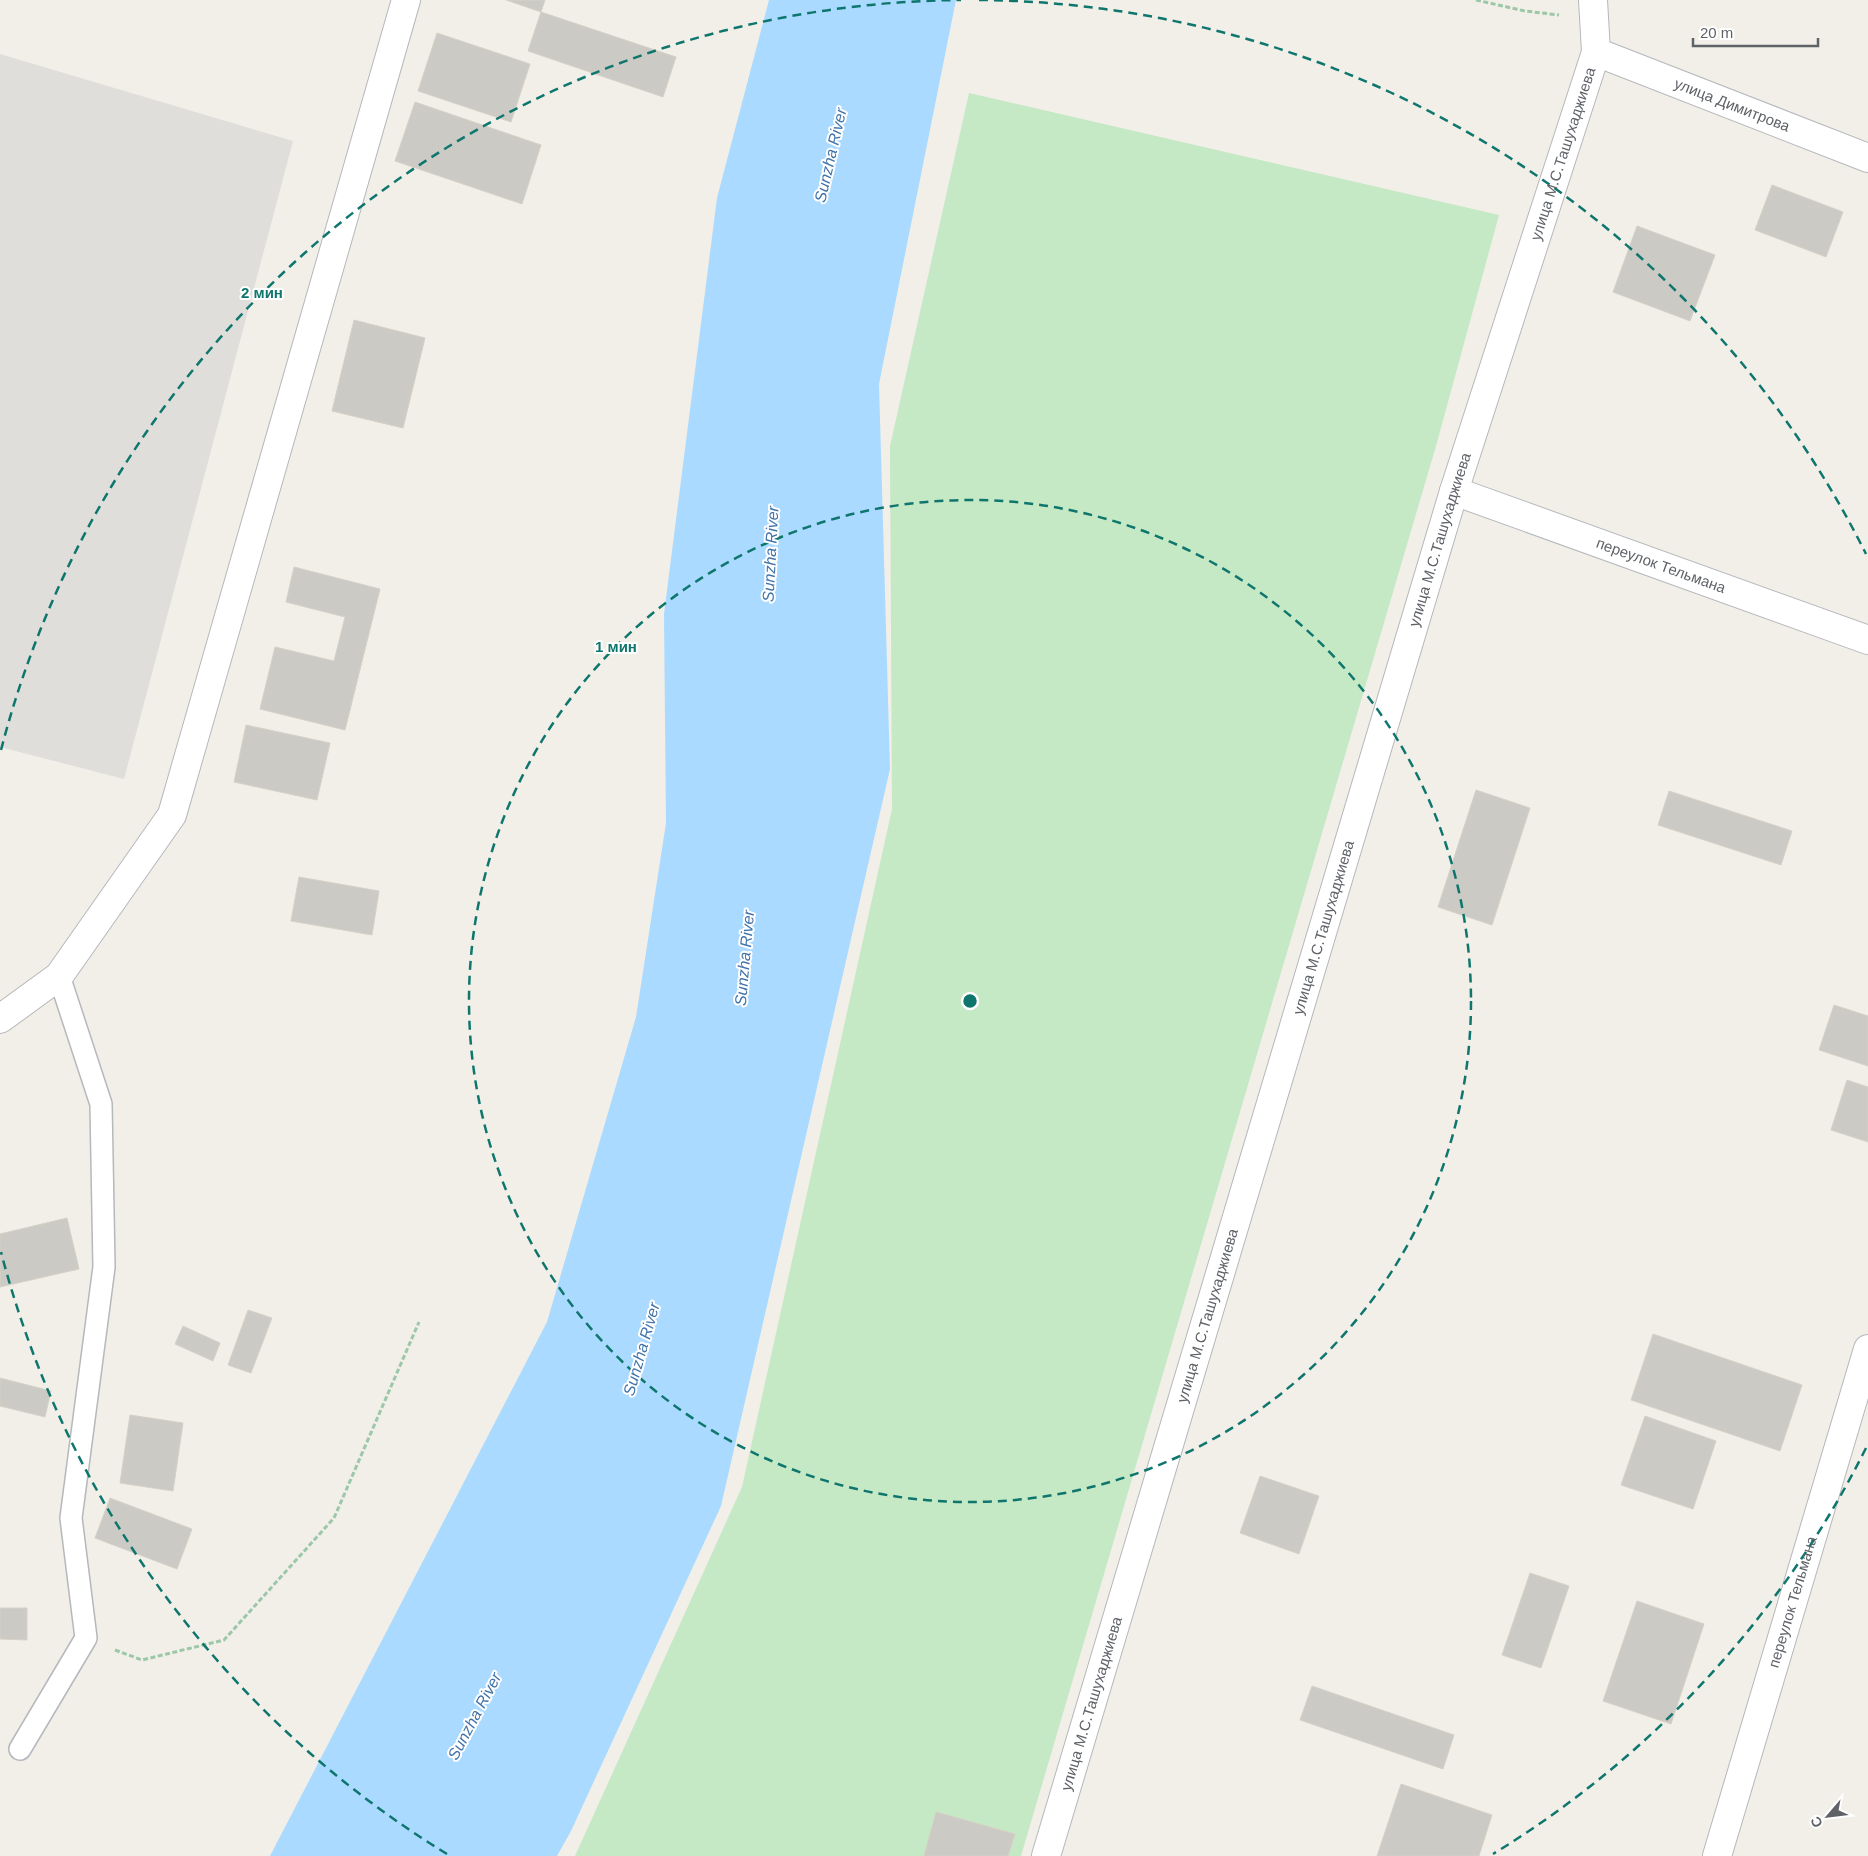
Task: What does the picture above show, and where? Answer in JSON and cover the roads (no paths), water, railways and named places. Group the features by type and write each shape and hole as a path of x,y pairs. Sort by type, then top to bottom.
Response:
{"street":[{"path":"0,1019 59,976 172,815 406,0"},
{"name":"улица М.С.Ташухаджиева","path":"1046,1856 1454,491 1596,52 1593,9"},
{"name":"улица Димитрова","path":"1596,52 1868,158"},
{"name":"переулок Тельмана","path":"1454,491 1868,640"},
{"name":"переулок Тельмана","path":"1717,1856 1868,1349"}],"lane":[{"path":"20,1750 86,1638 71,1518 104,1267 101,1104 59,976"}],"water":[{"name":"Sunzha River","path":"769,0 956,0 879,384 890,769 721,1506 571,1831 557,1856 270,1856 547,1322 636,1017 666,823 664,614 717,198"}]}
